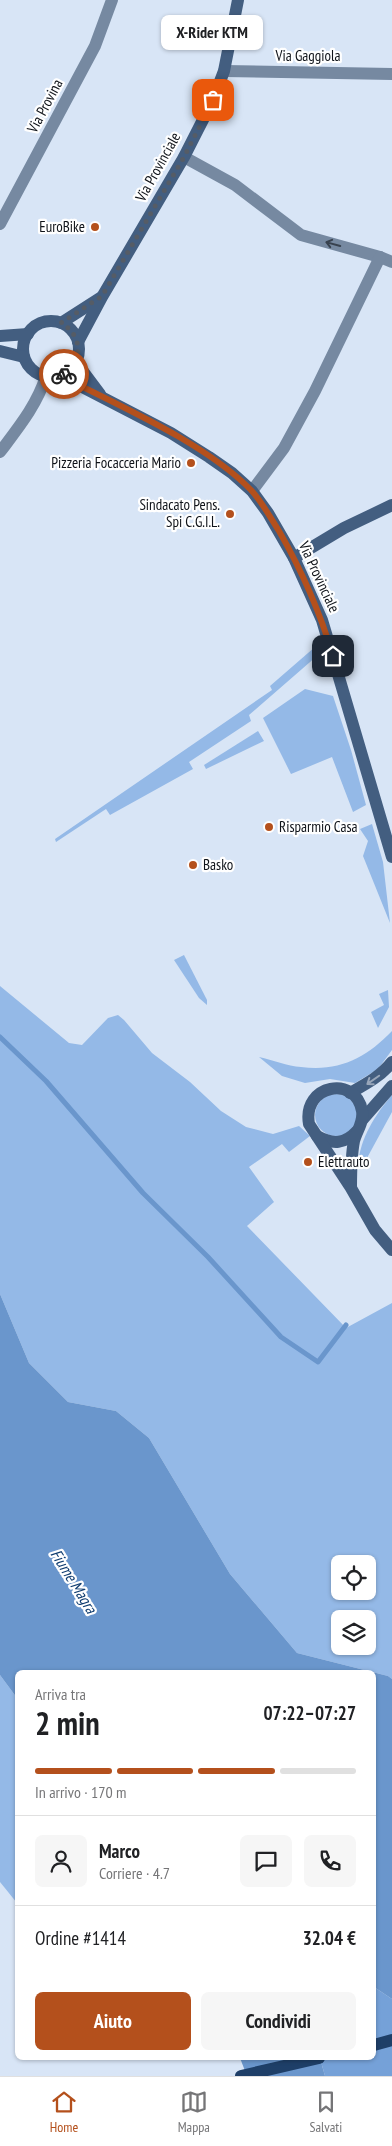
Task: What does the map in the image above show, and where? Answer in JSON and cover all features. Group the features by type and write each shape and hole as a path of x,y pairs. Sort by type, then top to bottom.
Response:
{"main road":[{"name":"Via Provinciale","path":"28,334 34,327 43,322 61,323 102,296 184,157 213,100 224,71 238,0"},
{"path":"78,342 102,296"},
{"path":"52,376 69,370 76,362 79,349 78,342 72,331 61,323"},
{"path":"0,336 28,334 24,345 24,357 32,370 52,376 102,398"},
{"path":"0,351 24,357"},
{"name":"Via Provinciale","path":"76,362 102,398 171,433 232,473 252,491 268,513 294,558 322,620 392,857"},
{"path":"294,558 344,528 392,505"},
{"path":"350,1093 368,1084 385,1071 392,1062"},
{"path":"362,1119 392,1086"},
{"path":"351,1188 351,1161 362,1119 361,1107 350,1093 334,1088 326,1090 313,1100 308,1116 309,1124 351,1188 375,1230 392,1250"},
{"path":"318,1136 334,1143 343,1142 358,1131"},
{"path":"376,2044 392,2040"},
{"path":"241,2076 310,2060"}],"street":[{"name":"Via Provina","path":"0,224 95,46 112,0"},
{"name":"Via Gaggiola","path":"224,71 392,74"},
{"path":"184,157 235,185 301,235 386,259 284,448 252,491"},
{"path":"0,452 52,376"}],"shaded area":[{"path":"323,640 325,649 249,715 251,721 189,762 193,769 110,815 106,809 56,842 55,839 272,690 270,686"},
{"path":"305,689 333,696 351,750 366,805 353,812 332,757 291,774 263,718"},
{"path":"258,731 264,741 206,769 204,765"},
{"path":"372,824 383,862 390,923 363,856 368,841 360,829"},
{"path":"184,955 207,1000 207,1005 199,998 174,960"},
{"path":"0,986 69,1043 82,1045 108,1018 118,1015 152,1053 190,1082 221,1111 246,1127 273,1134 299,1126 310,1136 289,1152 282,1144 249,1167 274,1202 247,1226 346,1328 392,1303 392,1679 376,1673 376,1670 364,1670 297,1653 230,1574 149,1438 116,1411 68,1402 29,1363 0,1294"},
{"path":"388,990 389,1007 378,1028 371,1012 384,1005 379,994"},
{"path":"392,1031 392,1050 378,1069 355,1083 330,1079 305,1083 282,1076 259,1057 285,1064 315,1068 340,1065 362,1056"},
{"path":"336,1094 351,1100 357,1115 351,1130 336,1136 321,1130 315,1115 321,1100"},
{"path":"392,1095 392,1112 367,1158 358,1165 359,1155 369,1127"},
{"path":"0,1675 15,1695 15,1901 0,1882"},
{"path":"376,1988 392,1999 392,2076 325,2076 321,2060 376,2060"}],"water":[{"name":"Fiume Magra","path":"0,1294 29,1363 68,1402 116,1411 149,1438 230,1574 297,1653 364,1670 15,1670 15,1695 0,1675"},
{"path":"376,1673 392,1679 392,1999 376,1988"},
{"path":"241,2060 321,2060 325,2076 247,2076"}],"waterway":[{"path":"0,1037 46,1081 143,1193 208,1257 281,1337 318,1362 346,1325"}],"way so far":[{"path":"64,374 76,362 79,349 76,336 67,326 61,323 102,296 184,157 213,100"}],"place":[{"name":"X-Rider KTM","path":"213,100"},
{"name":"EuroBike","path":"95,227"},
{"name":"Pizzeria Focacceria Mario","path":"191,463"},
{"name":"Sindacato Pens. Spi C.G.I.L.","path":"230,514"},
{"name":"Risparmio Casa","path":"269,827"},
{"name":"Basko","path":"193,865"},
{"name":"Elettrauto","path":"308,1162"}],"route":[{"path":"64,374 59,375 171,433 232,473 252,491 268,513 294,558 322,620 333,656"}]}
